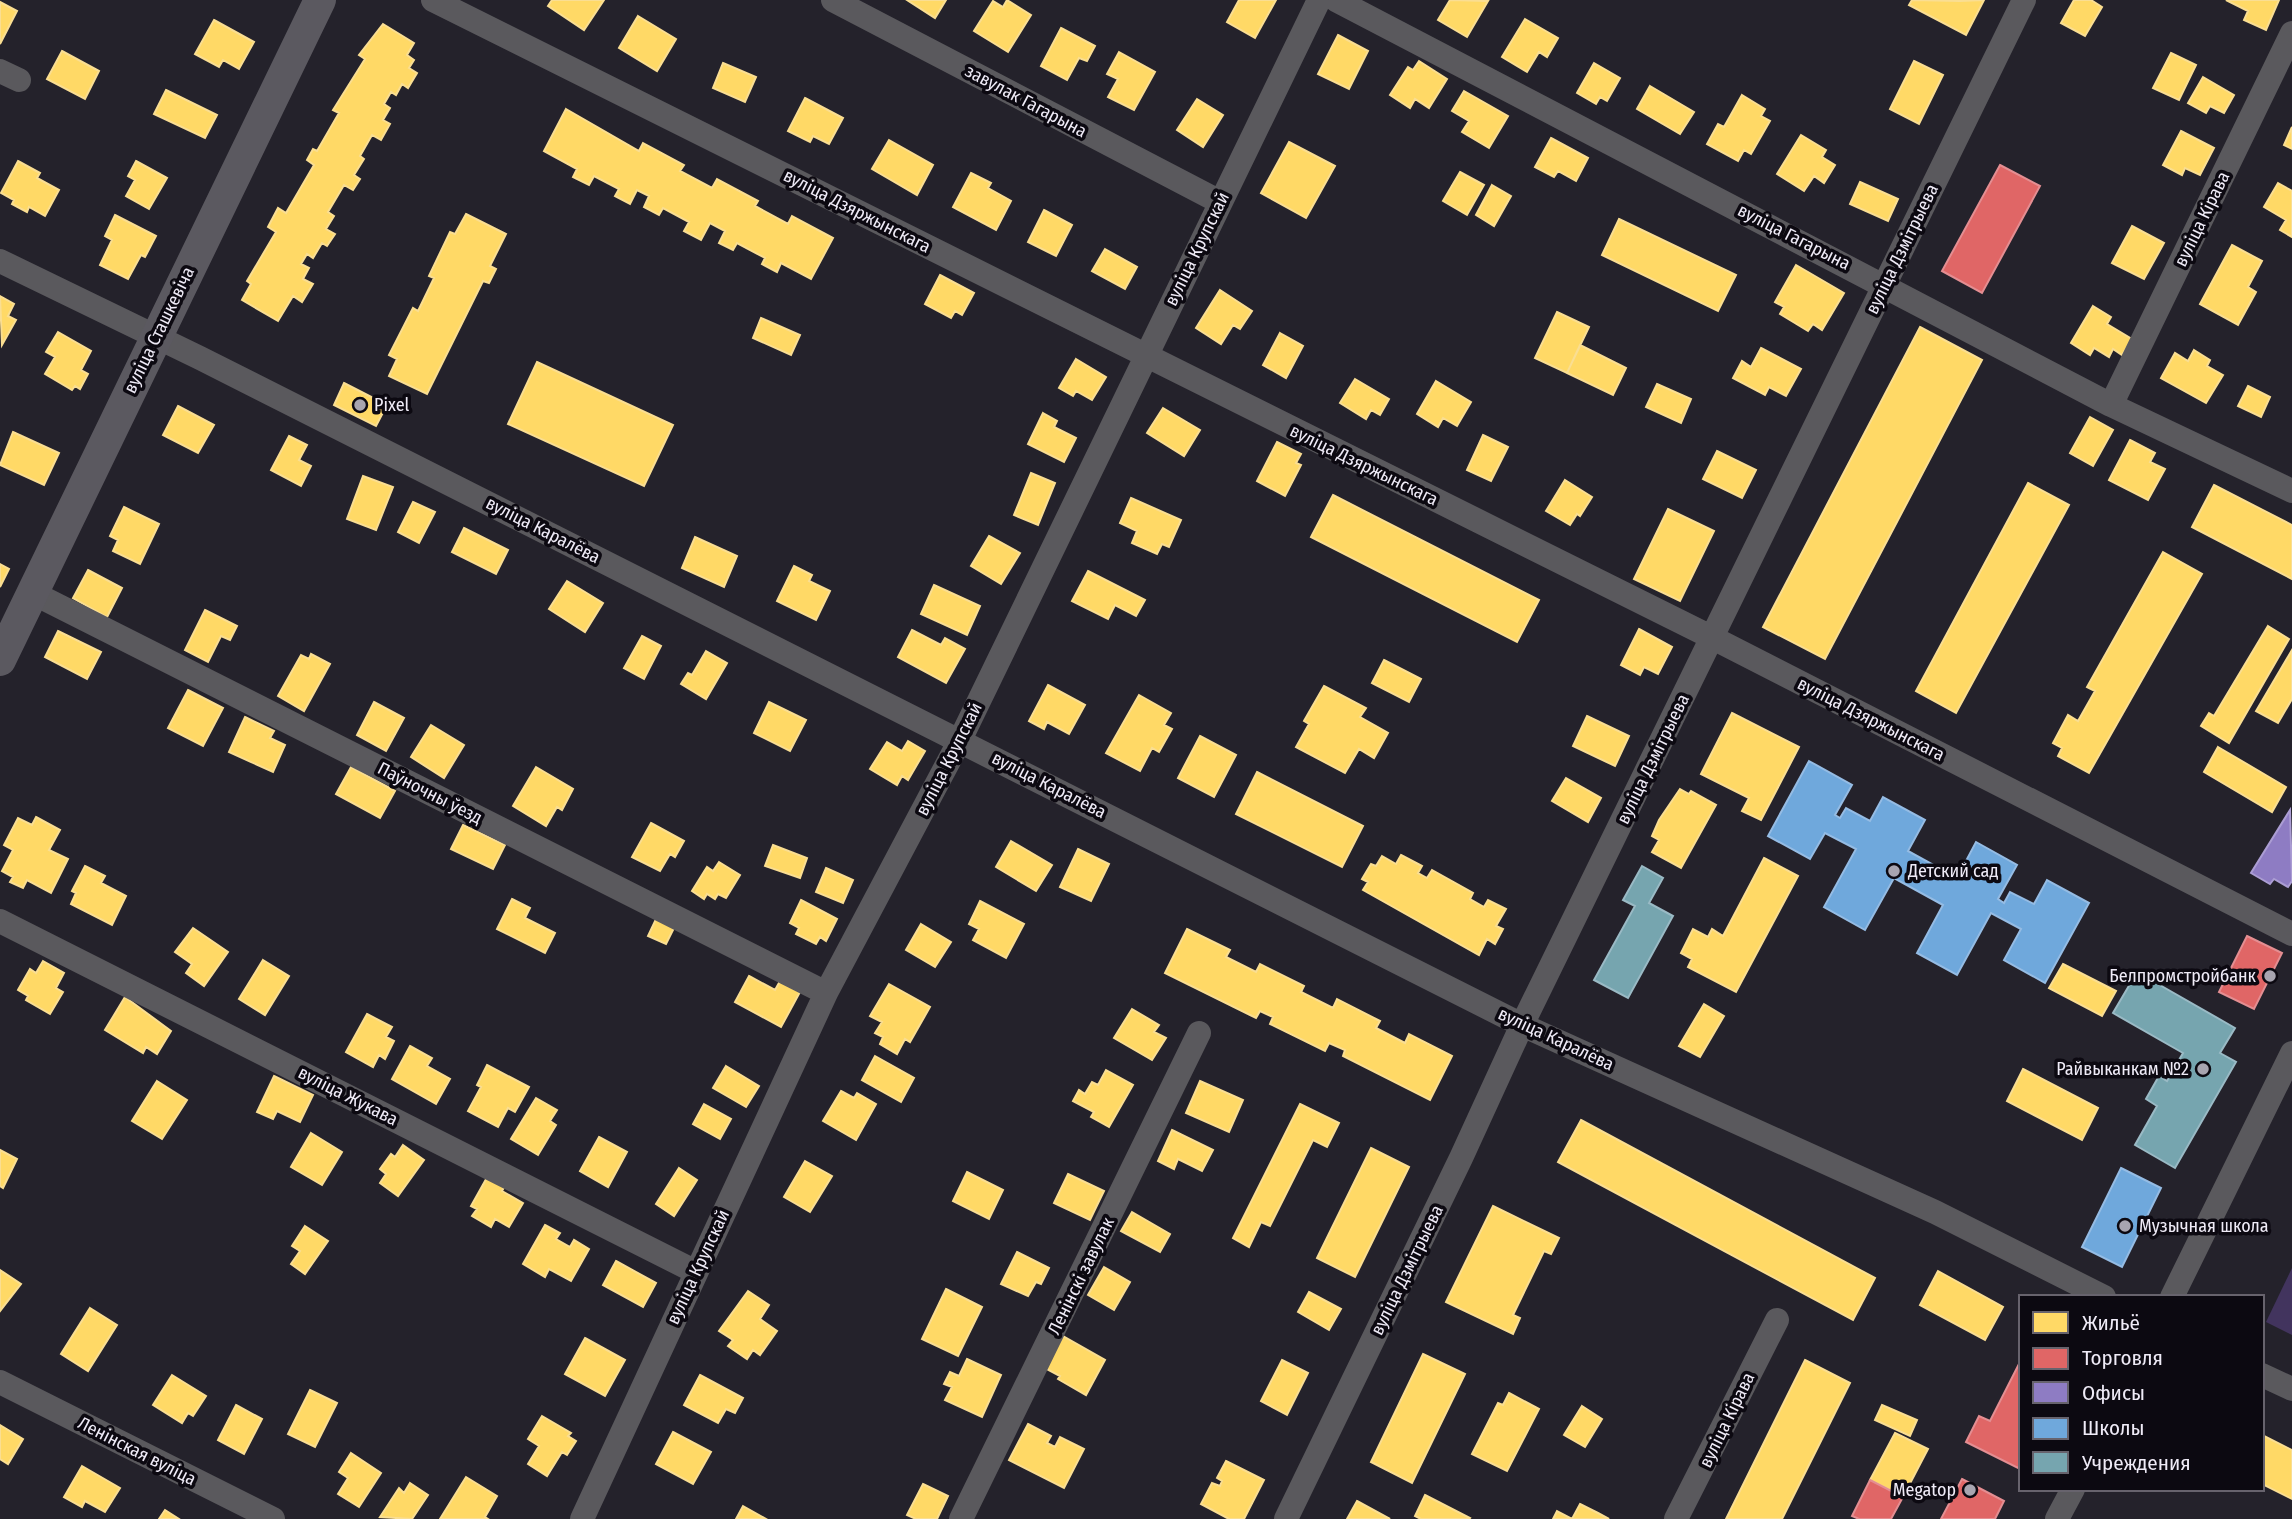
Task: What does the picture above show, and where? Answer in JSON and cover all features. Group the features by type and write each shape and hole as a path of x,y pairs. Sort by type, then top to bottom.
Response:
{"main road":[{"name":"вуліца Сташкевіча","path":"0,660 320,0"}],"street":[{"name":"вуліца Дзяржынскага","path":"433,0 1711,637 2292,934"},
{"name":"завулак Гагарына","path":"833,0 1220,202"},
{"name":"вуліца Крупскай","path":"582,1519 826,993 960,740 1319,0"},
{"name":"вуліца Гагарына","path":"1336,0 1885,284 2111,405 2292,491"},
{"name":"вуліца Дзмітрыева","path":"1286,1519 1461,1158 1522,1025 2024,0"},
{"name":"вуліца Кірава","path":"2111,405 2292,33"},
{"name":"вуліца Каралёва","path":"0,261 156,336 1522,1025 1935,1212 2100,1295"},
{"name":"Паўночны ўезд","path":"33,593 826,993"},
{"name":"вуліца Жукава","path":"0,921 696,1272"},
{"name":"Ленінскі завулак","path":"961,1519 1199,1033"},
{"path":"2173,1295 2292,1053"},
{"name":"вуліца Кірава","path":"1676,1519 1777,1320"},
{"path":"2264,1376 2292,1390"},
{"name":"Ленінская вуліца","path":"0,1382 273,1519"},
{"path":"2057,1519 2072,1491"}],"shaded area":[{"path":"2292,1268 2292,1335 2266,1322"}],"building: Жильё":[{"path":"552,0 604,0 584,30 548,6"},
{"path":"907,0 946,0 935,18"},
{"path":"1007,0 1031,15 1008,52 974,31 993,1 1003,7"},
{"path":"1239,0 1276,0 1255,38 1227,22"},
{"path":"1450,0 1488,1 1467,37 1438,20"},
{"path":"1912,0 1984,0 1966,35 1909,5"},
{"path":"2074,0 2091,0 2102,7 2085,36 2061,23"},
{"path":"2226,0 2279,0 2266,30 2244,20 2248,11"},
{"path":"0,2 17,11 0,44"},
{"path":"638,16 676,39 657,71 619,48"},
{"path":"1525,19 1558,38 1547,57 1539,52 1527,72 1502,57"},
{"path":"214,20 254,42 239,69 223,60 219,67 195,54"},
{"path":"383,24 414,43 407,55 414,60 409,68 417,73 408,88 402,84 396,95 391,92 384,104 390,108 383,120 390,124 381,140 372,135 360,156 364,159 354,175 360,179 353,190 344,185 328,212 334,216 326,229 335,234 327,246 322,243 313,258 307,254 301,264 309,268 303,279 313,284 302,302 293,296 278,321 242,300 251,284 247,281 276,232 268,227 278,208 286,213 314,165 307,160 313,149 317,151 339,113 333,110 365,59 359,55"},
{"path":"1061,28 1095,46 1087,61 1079,58 1067,80 1041,66"},
{"path":"1338,35 1368,51 1349,89 1318,74"},
{"path":"62,51 99,71 85,99 47,79"},
{"path":"1119,52 1155,72 1134,110 1108,97 1118,79 1107,74"},
{"path":"2171,53 2196,65 2179,100 2153,88"},
{"path":"1419,61 1447,79 1429,108 1415,99 1410,108 1390,95 1408,67 1413,70"},
{"path":"1914,61 1943,75 1919,124 1890,109"},
{"path":"723,63 756,77 745,102 713,88"},
{"path":"1594,63 1620,78 1607,101 1600,97 1596,104 1577,93"},
{"path":"2203,77 2234,95 2224,113 2210,106 2206,113 2188,103"},
{"path":"1650,86 1694,112 1680,134 1637,109"},
{"path":"166,90 217,115 205,138 154,114"},
{"path":"1464,91 1508,116 1489,148 1462,132 1469,121 1452,111"},
{"path":"1742,95 1765,109 1761,116 1770,121 1751,154 1744,150 1738,161 1707,144 1718,124 1724,127"},
{"path":"805,98 843,118 829,144 813,136 810,142 788,131"},
{"path":"1197,99 1223,115 1203,147 1177,130"},
{"path":"566,109 639,151 643,143 684,165 680,171 712,188 717,179 758,201 755,206 788,224 792,216 833,238 811,279 781,263 777,272 762,264 765,258 737,243 733,250 719,243 725,231 710,223 701,240 684,231 689,222 663,208 659,215 644,207 649,196 637,190 630,204 615,196 619,189 594,176 589,185 573,177 577,169 544,151"},
{"path":"2292,127 2292,149 2284,145"},
{"path":"2181,131 2214,148 2200,175 2185,168 2182,175 2163,165"},
{"path":"1801,135 1826,150 1822,157 1835,165 1824,183 1814,176 1804,191 1777,174"},
{"path":"1551,138 1588,158 1576,181 1558,171 1554,177 1535,167"},
{"path":"889,140 933,165 917,195 872,169"},
{"path":"1289,142 1335,166 1306,218 1261,193"},
{"path":"18,161 40,173 37,178 59,190 45,216 29,207 27,212 12,204 14,200 1,193"},
{"path":"136,161 167,178 149,209 126,196 135,180 128,176"},
{"path":"1460,172 1484,185 1467,215 1443,201"},
{"path":"971,173 991,183 988,188 1011,201 996,230 953,207"},
{"path":"1860,182 1898,199 1888,221 1850,204"},
{"path":"2278,183 2292,191 2292,237 2280,230 2286,220 2264,207"},
{"path":"1492,185 1511,196 1494,226 1476,215"},
{"path":"1044,210 1072,225 1056,256 1028,242"},
{"path":"466,214 506,234 490,266 496,269 489,283 483,281 427,394 389,376 397,359 389,355 413,308 418,311 434,278 429,276 450,232 455,234"},
{"path":"115,215 156,236 145,257 141,255 128,279 100,265 112,240 105,236"},
{"path":"1619,219 1736,275 1718,311 1602,255"},
{"path":"2132,226 2164,243 2144,279 2112,263"},
{"path":"2232,245 2262,261 2248,287 2256,292 2238,325 2200,304"},
{"path":"1105,249 1137,267 1125,289 1092,271"},
{"path":"1796,265 1844,293 1822,330 1813,324 1808,331 1780,314 1784,307 1775,302"},
{"path":"940,275 974,293 962,315 955,311 951,318 925,304"},
{"path":"1220,290 1252,311 1240,329 1233,325 1221,344 1196,328"},
{"path":"0,296 14,304 8,316 16,320 2,345"},
{"path":"2093,306 2111,317 2107,324 2132,339 2122,355 2113,349 2109,357 2094,348 2090,355 2071,343"},
{"path":"1557,312 1589,327 1567,373 1535,358"},
{"path":"761,318 800,335 791,355 753,338"},
{"path":"1920,327 1982,360 1825,659 1763,627"},
{"path":"58,332 91,351 81,370 88,374 80,389 75,386 72,390 45,374 55,357 46,352"},
{"path":"1280,333 1303,346 1286,378 1263,365"},
{"path":"1580,345 1626,368 1613,395 1567,373"},
{"path":"1761,348 1801,369 1786,396 1769,387 1765,395 1733,378 1742,361 1751,367"},
{"path":"2194,350 2210,360 2207,366 2223,375 2206,403 2161,378 2175,353 2188,361"},
{"path":"1076,359 1106,377 1092,400 1076,391 1073,396 1059,388"},
{"path":"537,362 673,425 644,486 508,424"},
{"path":"1355,379 1389,399 1380,415 1371,410 1366,419 1340,403"},
{"path":"1436,381 1471,402 1457,426 1443,418 1438,427 1417,414"},
{"name":"Pixel","path":"344,383 387,405 376,426 334,405"},
{"path":"1657,384 1691,399 1681,423 1646,407"},
{"path":"2248,386 2270,397 2261,417 2238,406"},
{"path":"178,406 214,425 198,453 163,435"},
{"path":"1163,408 1200,430 1184,456 1147,433"},
{"path":"1043,413 1057,421 1054,427 1076,438 1064,462 1028,444"},
{"path":"2090,417 2113,430 2093,466 2070,453"},
{"path":"13,432 59,453 44,485 0,465"},
{"path":"1483,435 1508,447 1491,481 1467,470"},
{"path":"289,436 307,445 299,460 311,466 301,486 271,470"},
{"path":"2130,440 2155,453 2150,462 2165,469 2148,500 2109,480"},
{"path":"1277,442 1301,454 1296,463 1301,465 1285,496 1257,481"},
{"path":"1717,451 1756,470 1742,498 1703,479"},
{"path":"1031,473 1055,483 1038,525 1014,515"},
{"path":"363,476 393,487 376,530 347,519"},
{"path":"1565,480 1592,497 1580,516 1577,514 1570,525 1546,511"},
{"path":"2028,483 2069,505 1956,713 1916,691"},
{"path":"2214,485 2292,525 2292,579 2192,527"},
{"path":"1333,495 1539,600 1517,642 1311,537"},
{"path":"1131,498 1181,520 1169,547 1162,544 1157,554 1132,543 1137,531 1120,523"},
{"path":"413,502 435,512 419,543 398,532"},
{"path":"124,507 159,524 140,564 113,551 118,540 110,536"},
{"path":"1668,509 1714,531 1680,601 1634,579"},
{"path":"464,528 508,550 496,574 452,552"},
{"path":"989,536 1020,553 1001,584 971,566"},
{"path":"695,537 737,556 724,587 682,568"},
{"path":"2163,552 2202,574 2089,773 2058,756 2062,748 2053,743 2068,715 2078,721 2095,691 2087,687"},
{"path":"0,564 9,569 0,587"},
{"path":"794,566 812,575 809,581 830,591 816,620 777,601"},
{"path":"88,570 122,588 107,617 73,598"},
{"path":"1088,571 1145,600 1136,616 1115,605 1108,619 1072,601"},
{"path":"567,581 603,603 585,632 549,609"},
{"path":"934,585 980,606 967,635 921,614"},
{"path":"205,610 237,626 230,640 221,636 208,662 185,650"},
{"path":"2268,626 2289,639 2229,743 2201,726 2209,713 2214,716"},
{"path":"1639,629 1672,647 1658,674 1644,667 1640,675 1621,665"},
{"path":"912,630 941,645 945,638 965,649 946,683 898,657"},
{"path":"58,631 101,652 87,679 45,657"},
{"path":"642,636 661,646 644,679 624,668"},
{"path":"2292,650 2292,699 2278,723 2256,711"},
{"path":"706,651 727,663 706,699 681,684 688,673 692,675"},
{"path":"311,654 330,664 304,711 278,696 301,655 309,659"},
{"path":"1384,660 1421,679 1409,702 1372,683"},
{"path":"1048,685 1085,705 1069,734 1047,722 1044,729 1029,721"},
{"path":"1324,686 1366,708 1360,717 1388,733 1374,758 1359,749 1345,773 1296,747 1309,724 1304,721"},
{"path":"188,690 223,708 203,746 168,728"},
{"path":"1139,695 1171,713 1164,725 1172,729 1159,752 1152,748 1140,771 1106,753"},
{"path":"374,702 404,718 386,751 357,735"},
{"path":"769,702 806,720 790,751 754,733"},
{"path":"1732,713 1799,747 1761,820 1742,811 1749,798 1701,774"},
{"path":"1587,716 1629,736 1615,766 1573,746"},
{"path":"245,717 274,731 270,738 285,745 273,772 229,752"},
{"path":"431,725 464,745 444,778 411,757"},
{"path":"1200,736 1236,755 1214,797 1178,778"},
{"path":"908,741 925,751 908,780 902,776 897,785 870,769 887,742 902,751"},
{"path":"2218,747 2286,787 2272,812 2204,772"},
{"path":"351,767 395,791 380,818 336,794"},
{"path":"536,767 573,789 562,810 557,807 546,826 513,806"},
{"path":"1257,772 1363,826 1342,867 1236,814"},
{"path":"1566,778 1601,798 1588,822 1552,801"},
{"path":"1680,789 1689,794 1691,791 1716,805 1681,868 1652,852 1659,840 1652,836 1659,820"},
{"path":"36,817 60,830 49,850 68,859 51,893 27,880 23,888 10,882 13,877 2,871 13,850 4,845 18,818 32,825"},
{"path":"651,823 684,841 675,857 670,854 660,871 632,857"},
{"path":"463,825 505,845 493,869 451,849"},
{"path":"1011,841 1052,865 1036,891 996,867"},
{"path":"773,845 807,858 800,878 765,866"},
{"path":"1078,849 1109,864 1091,901 1060,887"},
{"path":"1401,855 1422,866 1418,873 1427,878 1432,870 1473,893 1470,899 1484,907 1488,900 1506,909 1496,926 1503,929 1495,944 1487,939 1479,955 1363,890 1368,882 1362,879 1371,864 1376,866 1382,856 1396,864"},
{"path":"1764,858 1798,876 1736,992 1688,967 1692,959 1681,953 1693,929 1708,937 1712,929 1723,936"},
{"path":"719,862 740,875 726,898 718,894 715,899 707,894 704,899 692,891 707,867 713,871"},
{"path":"85,866 105,876 101,883 126,896 112,925 71,904 76,893 72,891"},
{"path":"826,868 853,880 843,903 816,892"},
{"path":"512,899 530,908 525,918 555,933 545,953 497,929"},
{"path":"801,900 837,919 826,941 820,937 816,944 796,934 799,928 790,923"},
{"path":"980,901 1024,924 1006,958 973,940 979,929 969,924"},
{"path":"656,919 674,928 666,944 648,936"},
{"path":"921,924 951,942 935,967 906,950"},
{"path":"193,928 228,952 204,986 186,973 192,964 175,952"},
{"path":"1187,929 1230,950 1226,957 1256,972 1260,964 1304,986 1301,992 1333,1008 1337,999 1380,1021 1376,1028 1405,1043 1409,1034 1452,1056 1430,1100 1343,1056 1345,1050 1329,1043 1325,1051 1270,1024 1273,1017 1260,1011 1256,1018 1165,973"},
{"path":"263,960 289,976 265,1015 239,999"},
{"path":"43,961 64,973 56,988 63,992 50,1014 26,1000 28,996 18,990 30,969 36,973"},
{"path":"2063,964 2116,991 2102,1016 2049,988"},
{"path":"749,976 775,990 780,981 800,992 781,1027 735,1002"},
{"path":"889,984 930,1007 910,1042 905,1039 897,1054 880,1044 883,1037 875,1033 882,1022 870,1016"},
{"path":"125,997 171,1031 157,1054 146,1047 143,1053 105,1030"},
{"path":"1704,1004 1724,1016 1700,1057 1679,1046"},
{"path":"1132,1009 1159,1025 1154,1032 1166,1038 1152,1060 1114,1038"},
{"path":"367,1014 392,1027 386,1037 394,1041 385,1059 379,1055 373,1067 346,1052"},
{"path":"410,1046 432,1058 427,1066 450,1079 436,1104 392,1079"},
{"path":"875,1056 914,1078 901,1102 862,1080"},
{"path":"487,1065 529,1087 515,1112 508,1108 498,1127 468,1111 481,1087 477,1085"},
{"path":"726,1066 759,1086 746,1107 713,1088"},
{"path":"2023,1069 2098,1108 2082,1140 2007,1101"},
{"path":"1106,1070 1133,1085 1109,1127 1091,1117 1094,1112 1073,1101 1079,1090 1085,1094 1092,1082 1098,1085"},
{"path":"274,1076 313,1095 300,1122 277,1111 273,1119 257,1112"},
{"path":"157,1081 187,1100 162,1139 132,1121"},
{"path":"1200,1081 1243,1100 1229,1132 1186,1113"},
{"path":"841,1091 854,1098 857,1093 876,1104 856,1140 823,1121"},
{"path":"536,1098 557,1110 550,1121 556,1125 538,1155 511,1139"},
{"path":"704,1104 731,1119 720,1139 693,1124"},
{"path":"1300,1104 1339,1123 1327,1147 1313,1140 1270,1226 1261,1222 1249,1247 1233,1238"},
{"path":"1581,1120 1875,1278 1853,1320 1558,1162"},
{"path":"1172,1130 1213,1150 1202,1171 1178,1159 1174,1169 1158,1161"},
{"path":"311,1133 342,1152 322,1185 291,1167"},
{"path":"599,1137 627,1152 608,1187 580,1171"},
{"path":"403,1145 424,1160 398,1196 380,1183 386,1174 380,1169 391,1154 395,1157"},
{"path":"1371,1148 1409,1167 1355,1277 1317,1258"},
{"path":"0,1150 17,1159 3,1188 0,1186"},
{"path":"805,1161 832,1176 810,1212 784,1197"},
{"path":"679,1168 697,1180 674,1216 656,1204"},
{"path":"967,1172 1003,1190 989,1219 953,1201"},
{"path":"489,1174 506,1184 502,1191 523,1203 509,1227 495,1219 491,1227 472,1216 477,1209 471,1206"},
{"path":"1068,1174 1104,1191 1090,1220 1054,1203"},
{"path":"1493,1206 1559,1238 1551,1254 1544,1251 1513,1315 1520,1318 1513,1334 1446,1302"},
{"path":"1132,1212 1170,1234 1160,1252 1121,1231"},
{"path":"545,1225 560,1233 556,1239 570,1247 574,1240 589,1249 571,1281 549,1269 545,1277 523,1264"},
{"path":"305,1226 328,1241 305,1274 291,1264 300,1251 292,1246"},
{"path":"1017,1252 1049,1268 1041,1284 1036,1282 1028,1296 1001,1284"},
{"path":"616,1261 656,1283 643,1307 603,1285"},
{"path":"1104,1267 1130,1282 1114,1310 1088,1295"},
{"path":"0,1270 21,1284 0,1311"},
{"path":"1938,1271 2003,1307 1985,1340 1920,1305"},
{"path":"946,1289 982,1307 958,1356 922,1339"},
{"path":"748,1291 769,1305 760,1319 777,1331 760,1355 753,1350 747,1359 728,1346 733,1340 719,1331"},
{"path":"1309,1292 1341,1309 1329,1330 1298,1312"},
{"path":"90,1308 117,1325 88,1371 61,1354"},
{"path":"1063,1336 1105,1360 1086,1395 1045,1368"},
{"path":"585,1338 625,1360 605,1396 565,1374"},
{"path":"1423,1354 1465,1374 1412,1483 1371,1462"},
{"path":"967,1359 1001,1375 982,1417 945,1400 952,1387 944,1384 950,1372 959,1376"},
{"path":"1282,1360 1308,1373 1287,1415 1261,1401"},
{"path":"1805,1360 1850,1383 1782,1519 1726,1519"},
{"path":"172,1375 206,1396 193,1416 188,1413 182,1423 153,1405"},
{"path":"700,1375 743,1398 735,1413 726,1409 718,1423 684,1405"},
{"path":"310,1390 337,1403 315,1447 288,1434"},
{"path":"1509,1393 1539,1409 1507,1471 1472,1454 1498,1403 1503,1405"},
{"path":"236,1405 262,1419 244,1454 218,1440"},
{"path":"1882,1405 1917,1420 1910,1436 1875,1420"},
{"path":"1582,1406 1602,1419 1585,1447 1564,1435"},
{"path":"542,1416 571,1433 568,1436 576,1441 567,1455 562,1452 547,1476 528,1464 539,1446 528,1439"},
{"path":"1028,1424 1051,1436 1047,1443 1055,1447 1060,1437 1084,1449 1064,1488 1009,1460"},
{"path":"0,1425 23,1439 8,1464 0,1459"},
{"path":"673,1432 711,1452 693,1484 656,1464"},
{"path":"1895,1433 1928,1449 1903,1497 1870,1480"},
{"path":"2264,1436 2292,1450 2292,1499 2264,1485"},
{"path":"351,1453 381,1473 359,1507 338,1494 348,1478 339,1472"},
{"path":"1226,1461 1264,1480 1244,1519 1229,1519 1201,1504 1212,1483 1220,1486 1222,1481 1217,1478"},
{"path":"82,1466 120,1488 105,1512 85,1501 82,1507 64,1497"},
{"path":"466,1477 497,1496 485,1517 488,1519 440,1519"},
{"path":"410,1483 428,1495 412,1519 380,1517 399,1488 404,1493"},
{"path":"923,1484 948,1496 937,1519 916,1519 907,1515"},
{"path":"1425,1495 1470,1518 1421,1519 1415,1516"},
{"path":"1357,1501 1390,1519 1347,1519"},
{"path":"1580,1504 1609,1519 1572,1519"},
{"path":"743,1506 766,1519 736,1519"},
{"path":"165,1510 179,1519 159,1519"},
{"path":"1557,1511 1572,1519 1553,1519"}],"building: Торговля":[{"path":"2000,165 2040,186 1982,293 1942,271"},
{"path":"2247,936 2282,953 2254,1009 2219,992"},
{"path":"2019,1364 2018,1468 1966,1442 1979,1416 1990,1421"},
{"name":"Megatop","path":"1962,1479 2004,1501 1995,1519 1941,1519"},
{"path":"1870,1480 1903,1497 1891,1519 1859,1519 1852,1516"}],"building: Офисы":[{"path":"2290,810 2292,881 2288,887 2274,879 2270,884 2251,873"}],"building: Школы":[{"name":"Детский сад","path":"1809,761 1852,785 1835,815 1840,818 1846,808 1870,821 1883,797 1925,820 1908,851 1957,878 1976,842 2017,865 1998,899 2004,903 2010,892 2034,904 2047,880 2089,903 2045,983 2004,960 2021,929 1991,913 1957,975 1917,953 1943,905 1894,878 1865,930 1824,907 1856,849 1825,833 1810,859 1768,836"},
{"path":"2121,1168 2161,1188 2122,1267 2082,1247"}],"building: Учреждения":[{"path":"1642,866 1663,878 1649,903 1673,916 1628,998 1594,980 1635,906 1623,900"},
{"name":"Райвыканкам №2","path":"2137,972 2235,1028 2220,1053 2236,1062 2175,1168 2135,1145 2157,1106 2146,1099 2159,1076 2167,1081 2183,1053 2113,1013"}],"place":[{"name":"Pixel","path":"360,405"},
{"name":"Детский сад","path":"1894,871"},
{"name":"Белпромстройбанк","path":"2270,976"},
{"name":"Райвыканкам №2","path":"2203,1069"},
{"name":"Музычная школа","path":"2125,1226"},
{"name":"Megatop","path":"1970,1490"}]}
